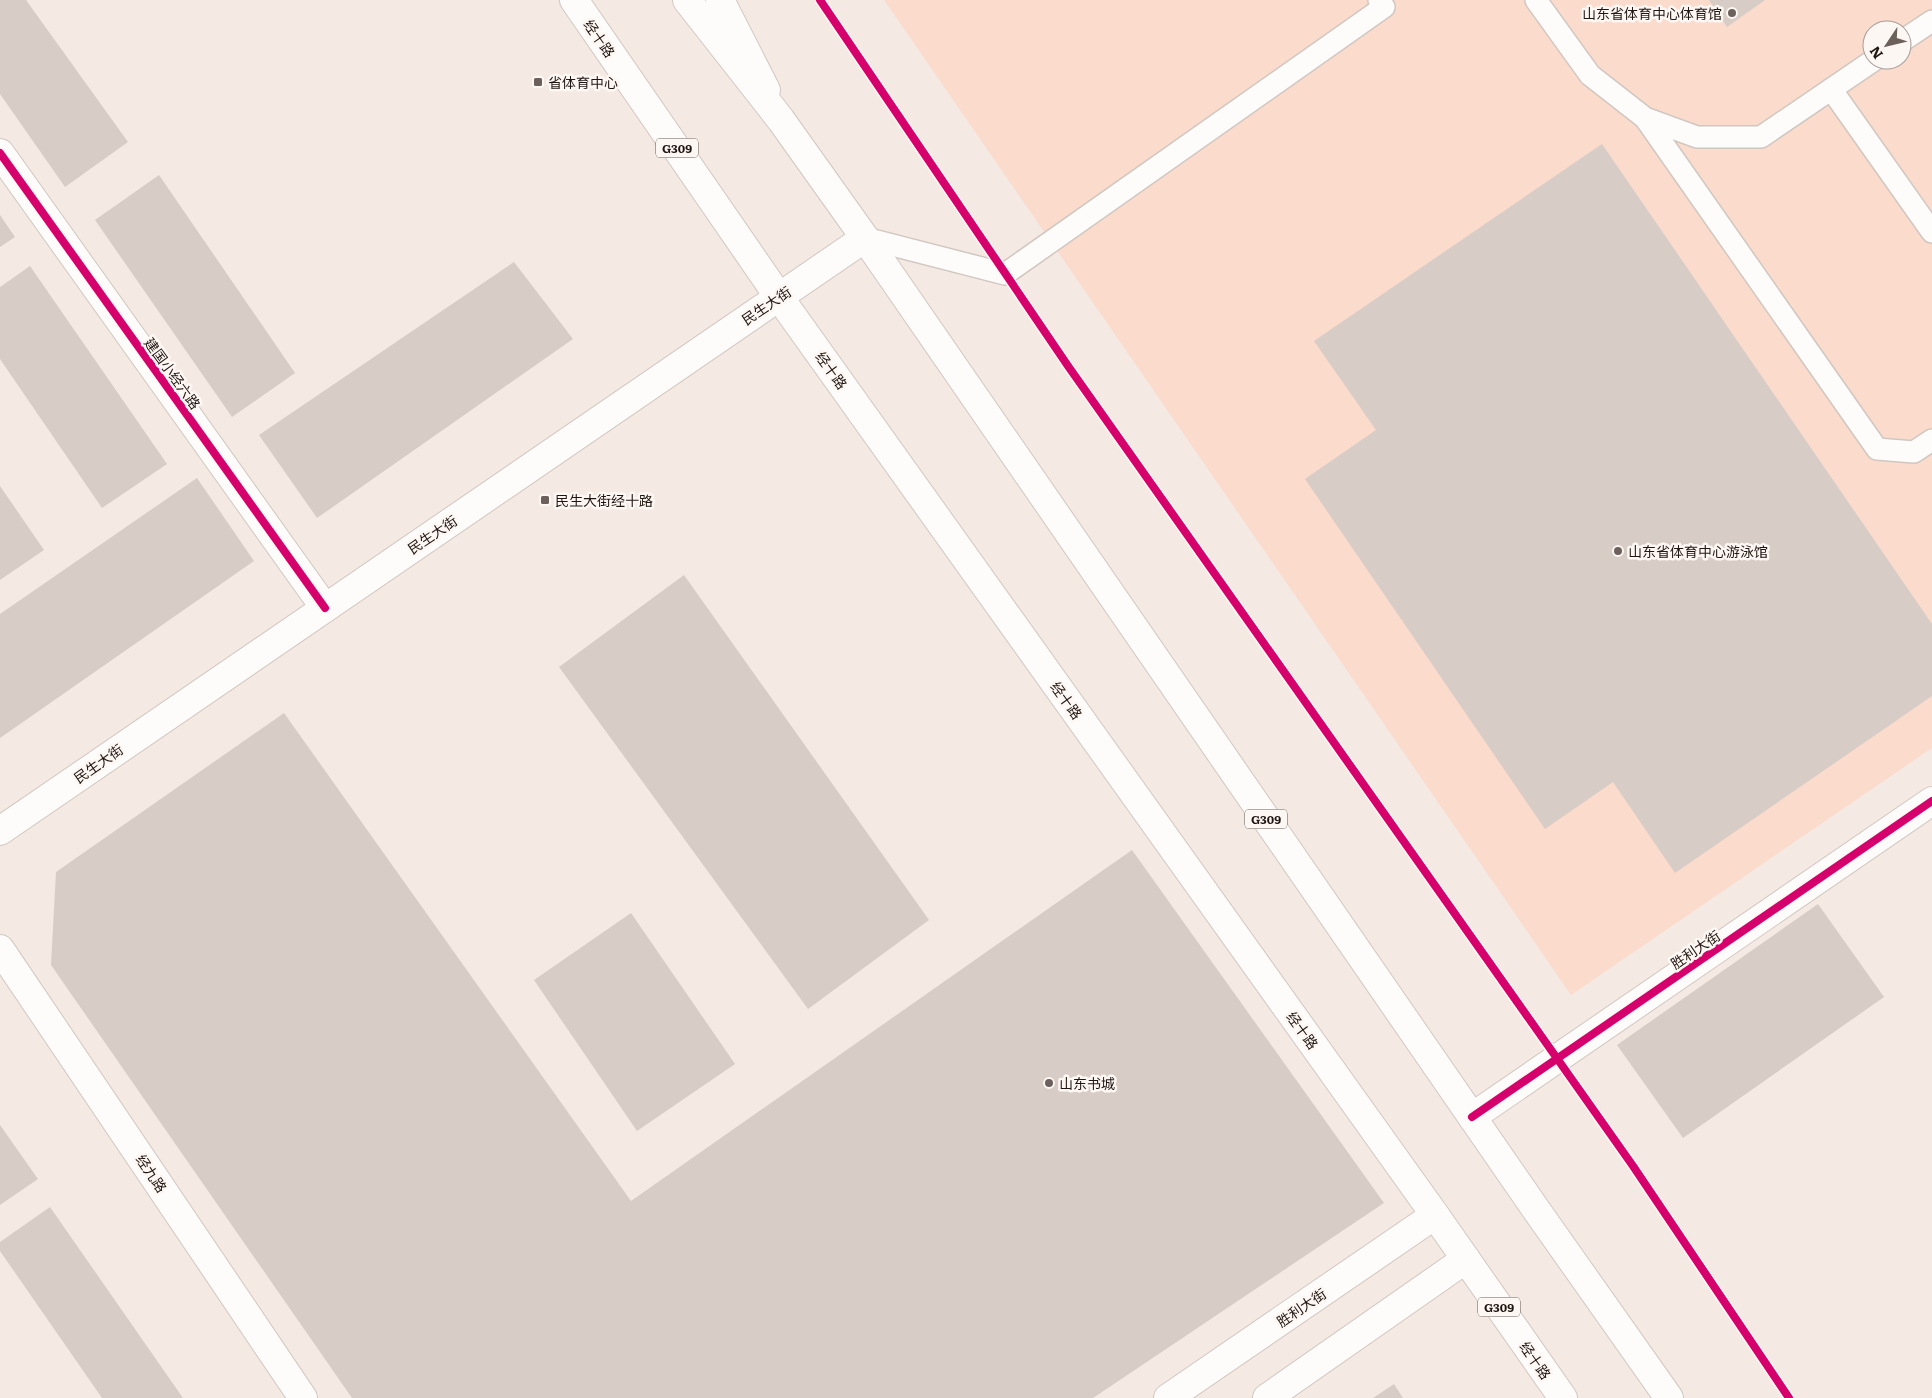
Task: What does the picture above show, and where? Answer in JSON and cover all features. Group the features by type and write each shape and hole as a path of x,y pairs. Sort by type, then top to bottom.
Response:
{"main road":[{"name":"经十路","path":"574,0 779,297 1466,1259 1563,1398"},
{"name":"G309","path":"687,0 782,120 865,238 1472,1116 1670,1398"},
{"path":"720,0 782,120"},
{"name":"建国小经六路","path":"0,152 325,608"},
{"name":"民生大街","path":"0,831 865,238"},
{"name":"胜利大街","path":"1472,1116 1932,802"},
{"name":"经九路","path":"0,949 303,1398"},
{"name":"胜利大街","path":"1168,1398 1435,1216"},
{"path":"1268,1398 1466,1259"}],"lane":[{"path":"1536,0 1590,75 1645,118 1877,449 1914,452 1932,440"},
{"path":"865,238 1005,274 1386,2"},
{"path":"1912,35 1932,21"},
{"path":"1645,118 1697,137 1761,137 1862,68"},
{"path":"1831,89 1932,232"}],"shaded area":[{"path":"884,0 1932,0 1932,748 1571,995"}],"building":[{"path":"0,0 26,0 128,142 65,187 0,94"},
{"name":"山东省体育中心体育馆","path":"1709,0 1765,0 1727,27"},
{"name":"山东省体育中心游泳馆","path":"1602,144 1932,624 1932,696 1675,873 1613,782 1545,829 1305,479 1376,430 1314,341"},
{"path":"159,175 295,373 232,417 95,220"},
{"path":"0,215 15,237 0,247"},
{"path":"514,262 573,339 317,518 259,435"},
{"path":"30,266 167,464 102,508 0,359 0,287"},
{"path":"197,478 254,561 0,738 0,614"},
{"path":"0,486 44,550 0,580"},
{"path":"684,575 929,920 808,1009 559,667"},
{"name":"山东书城","path":"284,713 631,1201 1132,850 1384,1203 1093,1398 352,1398 51,965 56,872"},
{"path":"1818,904 1884,997 1683,1138 1617,1045"},
{"path":"631,913 735,1064 637,1131 534,980"},
{"path":"0,1125 38,1179 0,1205"},
{"path":"50,1207 183,1398 102,1398 0,1251 0,1242"},
{"path":"1394,1384 1403,1398 1373,1398"}],"cycle path":[{"path":"820,0 1068,366 1633,1166 1789,1398"},
{"path":"0,153 325,608"},
{"path":"1472,1117 1932,801"}],"place":[{"name":"山东省体育中心体育馆","path":"1732,13"},
{"name":"省体育中心","path":"538,82"},
{"name":"民生大街经十路","path":"545,500"},
{"name":"山东省体育中心游泳馆","path":"1618,551"},
{"name":"山东书城","path":"1049,1083"}]}
